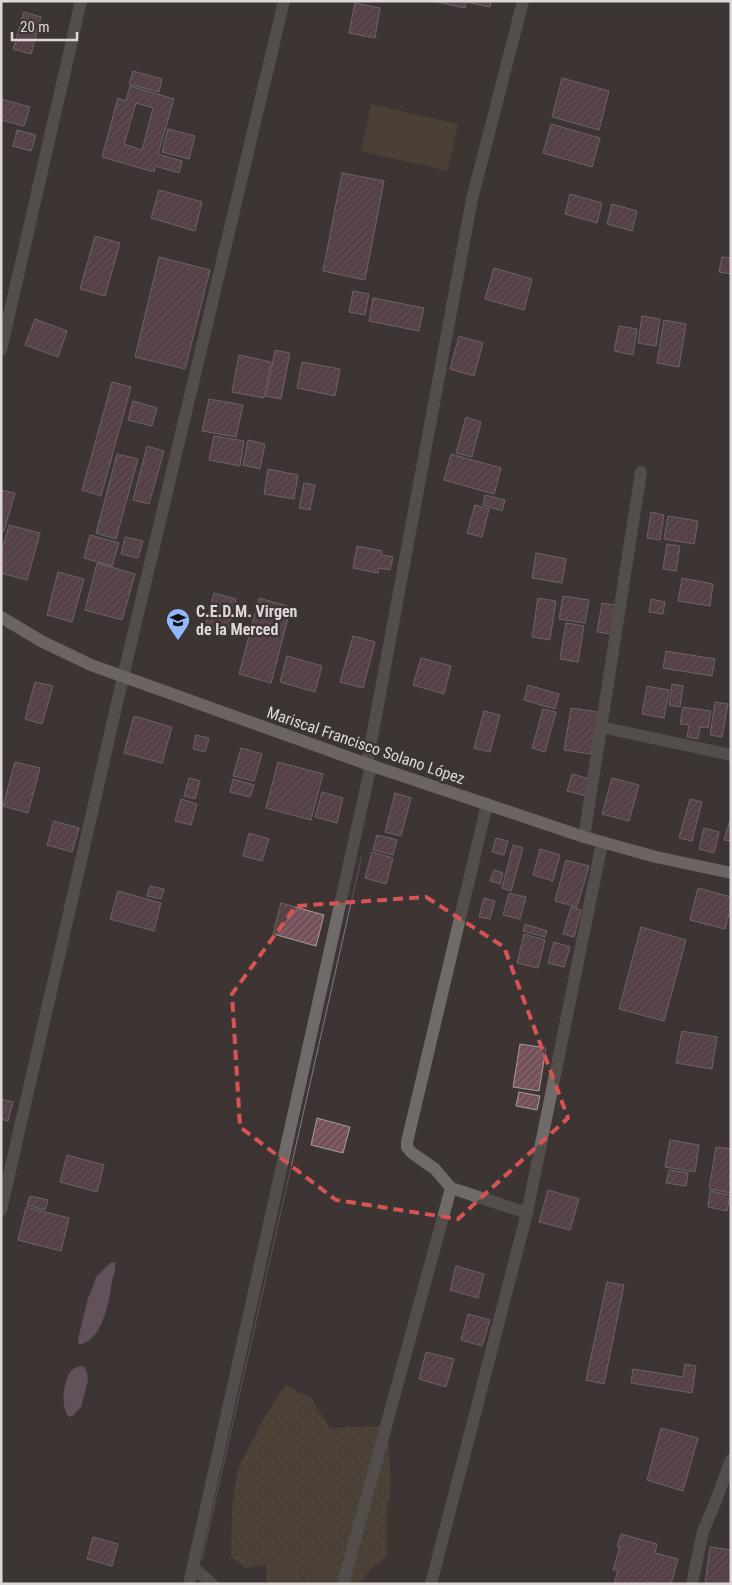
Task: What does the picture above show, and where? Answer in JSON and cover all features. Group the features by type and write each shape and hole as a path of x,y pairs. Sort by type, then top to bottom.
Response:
{"main road":[{"name":"Mariscal Francisco Solano López","path":"1,617 54,648 92,665 369,764 584,837 656,857 731,873"}],"street":[{"path":"1,350 82,1"},
{"path":"1,1210 123,677 284,1"},
{"path":"189,1584 369,764 472,198 523,1"},
{"path":"584,837 641,472"},
{"path":"601,727 731,755"},
{"path":"487,804 407,1147 412,1153 435,1169 452,1188 527,1213"},
{"path":"431,1584 527,1213 602,842"},
{"path":"343,1584 452,1188"},
{"path":"692,1584 703,1530 731,1460"},
{"path":"193,1567 212,1584"}],"highlighted area":[{"path":"426,897 504,947 568,1118 458,1219 336,1200 240,1127 232,994 296,906"}],"shaded area":[{"path":"371,104 458,124 448,171 361,151"},
{"path":"361,857 362,857 201,1561"},
{"path":"115,1262 115,1272 103,1319 94,1336 87,1342 79,1345 78,1339 88,1298 96,1277 110,1263"},
{"path":"84,1366 88,1380 81,1407 74,1415 69,1417 64,1407 66,1380 73,1369"},
{"path":"285,1385 311,1398 330,1428 388,1426 391,1491 387,1508 387,1557 372,1568 359,1584 267,1584 266,1565 246,1568 231,1557 232,1507 238,1468 265,1416"}],"building":[{"path":"432,1 491,1 490,7 466,2 465,8"},
{"path":"355,3 380,8 375,38 349,33"},
{"path":"24,12 41,17 31,54 13,49"},
{"path":"133,71 162,79 159,92 129,84"},
{"path":"562,78 609,91 599,130 552,117"},
{"path":"130,86 174,99 158,154 182,161 179,173 155,166 154,172 102,157 118,98 126,101","holes":["136,103 153,108 142,150 124,144"]},
{"path":"1,99 30,107 24,126 1,120"},
{"path":"551,124 600,138 592,167 543,153"},
{"path":"168,129 195,136 189,159 162,152"},
{"path":"17,130 36,135 31,151 13,146"},
{"path":"342,173 384,181 365,280 323,271"},
{"path":"159,190 202,202 195,231 151,218"},
{"path":"570,194 602,203 597,223 565,214"},
{"path":"612,204 637,211 632,231 607,224"},
{"path":"95,236 120,243 105,296 80,289"},
{"path":"159,257 210,270 185,369 135,357"},
{"path":"722,257 731,258 731,274 719,272"},
{"path":"494,268 532,279 524,310 485,299"},
{"path":"353,291 369,294 365,315 349,312"},
{"path":"373,298 424,308 419,331 369,321"},
{"path":"642,316 660,319 656,346 638,343"},
{"path":"35,319 67,331 58,357 25,345"},
{"path":"664,320 686,324 679,367 657,363"},
{"path":"619,326 637,329 633,355 614,351"},
{"path":"459,336 483,343 474,376 450,369"},
{"path":"275,350 290,353 281,399 266,396"},
{"path":"239,355 271,362 264,398 232,392"},
{"path":"302,362 340,369 335,396 297,388"},
{"path":"112,382 131,387 101,496 82,490"},
{"path":"209,399 243,405 236,437 202,431"},
{"path":"133,401 157,408 152,426 128,420"},
{"path":"466,417 481,422 472,457 456,453"},
{"path":"214,436 244,441 240,466 209,460"},
{"path":"248,440 265,444 260,469 243,465"},
{"path":"147,446 164,451 149,504 133,500"},
{"path":"117,454 138,459 116,539 96,533"},
{"path":"451,454 501,468 494,494 444,480"},
{"path":"268,469 298,475 294,499 264,494"},
{"path":"304,483 315,485 310,510 299,508"},
{"path":"1,490 15,493 4,531 1,531"},
{"path":"485,495 505,500 502,511 483,505"},
{"path":"475,505 489,509 482,537 467,533"},
{"path":"651,512 664,515 660,540 647,538"},
{"path":"668,516 698,521 694,544 664,539"},
{"path":"9,525 40,533 27,580 1,573 1,554"},
{"path":"90,535 119,543 112,566 84,558"},
{"path":"125,537 143,541 138,558 121,554"},
{"path":"667,544 680,546 676,571 663,569"},
{"path":"357,546 382,551 381,555 393,557 390,570 379,568 378,573 353,568"},
{"path":"536,553 566,559 562,583 532,578"},
{"path":"97,563 135,574 122,620 85,610"},
{"path":"58,572 84,579 72,622 47,615"},
{"path":"682,578 713,584 710,606 678,601"},
{"path":"214,593 236,599 227,633 205,627"},
{"path":"563,596 589,600 585,623 559,619"},
{"path":"259,598 291,607 271,683 239,674"},
{"path":"538,598 556,601 550,640 532,637"},
{"path":"651,599 665,602 663,614 649,612"},
{"path":"602,603 616,605 611,634 597,632"},
{"path":"566,623 584,626 578,662 560,659"},
{"path":"353,636 375,642 363,688 340,682"},
{"path":"666,651 715,659 712,676 663,668"},
{"path":"287,656 322,666 315,692 280,682"},
{"path":"421,658 451,666 444,694 413,685"},
{"path":"35,682 53,686 42,724 25,719"},
{"path":"672,684 683,686 680,707 669,705"},
{"path":"528,685 559,694 555,709 524,700"},
{"path":"647,686 669,690 664,718 642,714"},
{"path":"715,702 728,704 722,737 710,735"},
{"path":"683,707 711,711 708,728 700,727 698,739 687,737 689,725 680,724"},
{"path":"571,708 598,712 591,754 564,750"},
{"path":"543,709 556,712 545,752 532,748"},
{"path":"484,711 500,715 490,752 474,748"},
{"path":"134,716 172,727 162,763 124,753"},
{"path":"196,735 209,738 205,752 193,749"},
{"path":"241,748 262,754 254,781 233,776"},
{"path":"15,762 40,768 28,813 3,806"},
{"path":"278,762 323,774 311,820 266,808"},
{"path":"572,774 590,779 586,796 567,791"},
{"path":"189,778 200,781 195,799 184,796"},
{"path":"612,778 639,785 629,821 602,814"},
{"path":"233,779 254,785 250,797 230,792"},
{"path":"322,792 343,798 337,823 315,817"},
{"path":"395,793 411,798 401,836 385,832"},
{"path":"181,799 197,804 191,825 175,821"},
{"path":"690,799 702,802 692,841 679,838"},
{"path":"731,817 731,841 724,840"},
{"path":"54,821 79,828 72,852 47,845"},
{"path":"704,828 719,832 714,853 699,849"},
{"path":"249,833 269,839 262,861 243,856"},
{"path":"377,835 397,840 393,855 373,850"},
{"path":"496,838 508,841 504,855 492,852"},
{"path":"513,845 523,848 511,891 502,888"},
{"path":"540,849 560,855 553,881 533,875"},
{"path":"372,852 393,858 386,884 365,878"},
{"path":"566,860 589,866 577,907 555,901"},
{"path":"494,870 503,873 500,884 490,881"},
{"path":"150,886 164,889 161,899 147,896"},
{"path":"698,888 731,897 731,906 725,929 690,920"},
{"path":"118,891 161,903 154,931 110,919"},
{"path":"509,893 526,897 520,919 503,915"},
{"path":"484,898 495,901 490,919 479,917"},
{"path":"281,903 324,915 316,946 273,934"},
{"path":"571,907 581,910 574,937 563,934"},
{"path":"525,924 547,931 545,937 523,931"},
{"path":"641,927 686,940 664,1021 619,1009"},
{"path":"524,934 545,940 538,968 517,963"},
{"path":"554,942 570,947 564,967 548,963"},
{"path":"682,1031 717,1037 712,1069 676,1063"},
{"path":"520,1044 546,1048 539,1091 513,1087"},
{"path":"519,1092 540,1096 537,1110 516,1106"},
{"path":"1,1099 13,1102 8,1121 1,1119"},
{"path":"317,1118 350,1127 343,1153 311,1145"},
{"path":"670,1140 699,1145 695,1172 665,1167"},
{"path":"716,1147 731,1149 731,1193 709,1189"},
{"path":"67,1155 104,1165 97,1192 60,1182"},
{"path":"669,1170 688,1173 686,1186 666,1183"},
{"path":"548,1190 579,1199 570,1230 539,1222"},
{"path":"710,1191 730,1195 727,1211 708,1207"},
{"path":"30,1196 48,1200 45,1210 27,1205"},
{"path":"26,1207 69,1218 61,1251 18,1240"},
{"path":"456,1266 484,1274 478,1298 450,1290"},
{"path":"607,1282 624,1285 604,1384 586,1380"},
{"path":"468,1314 490,1320 482,1346 461,1340"},
{"path":"426,1352 454,1359 446,1387 419,1379"},
{"path":"685,1364 696,1366 692,1393 631,1383 633,1369 683,1377"},
{"path":"661,1428 698,1438 683,1491 647,1480"},
{"path":"621,1534 657,1544 655,1553 678,1559 671,1584 650,1582 649,1584 614,1584 618,1570 613,1570 620,1547 617,1546"},
{"path":"93,1537 118,1544 112,1566 87,1559"},
{"path":"710,1547 731,1550 731,1584 705,1584"}],"place":[{"name":"C.E.D.M. Virgen de la Merced","path":"178,641"}]}
